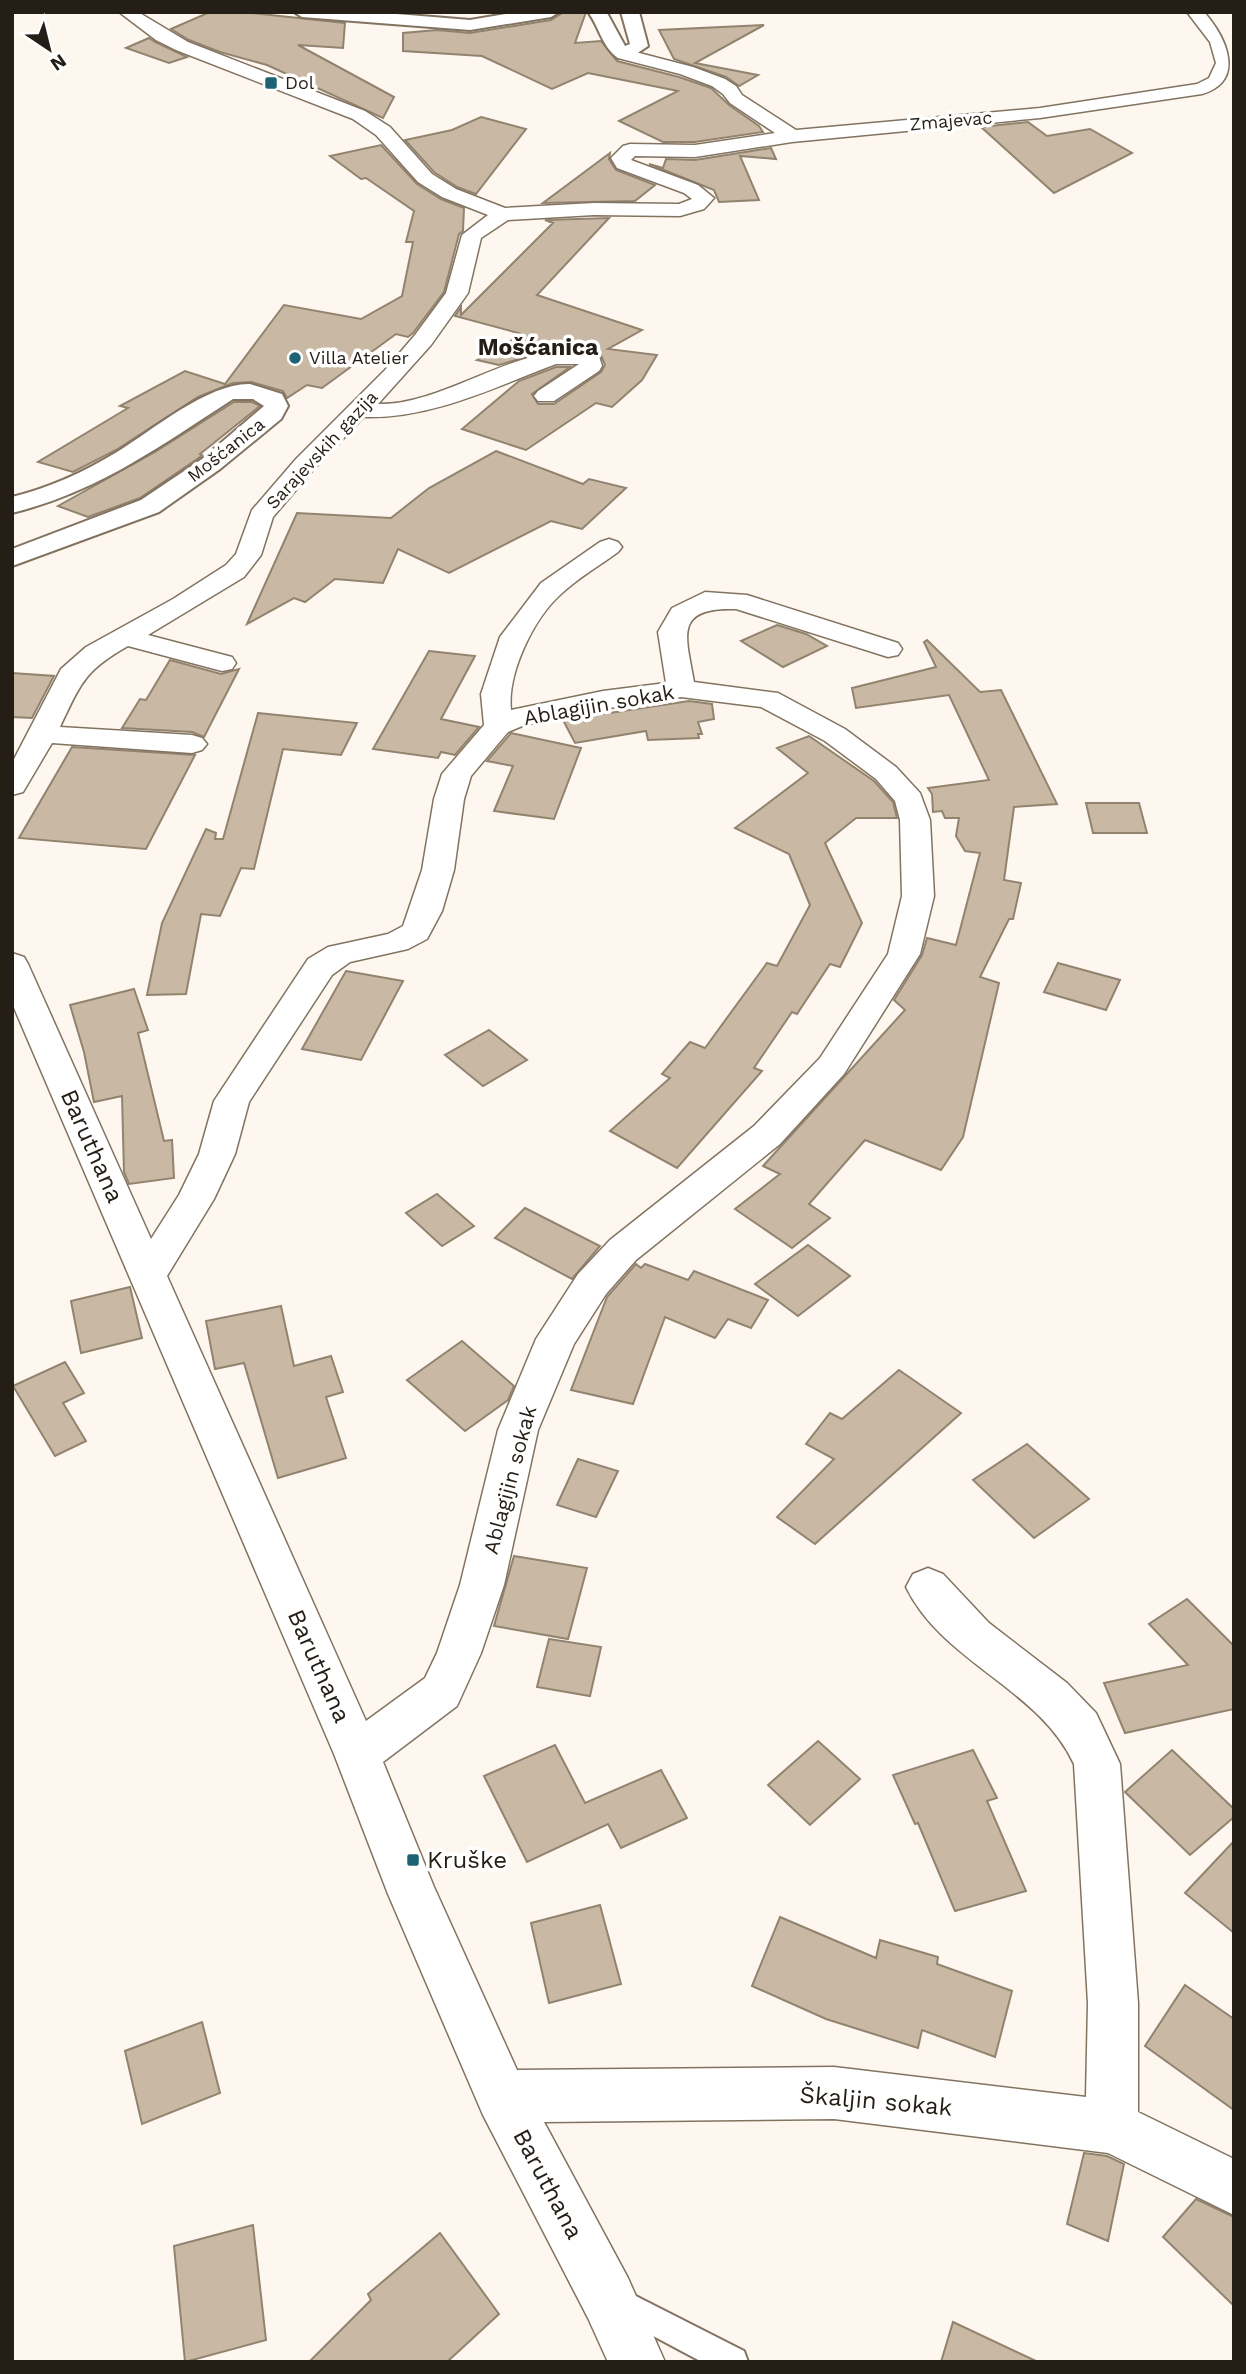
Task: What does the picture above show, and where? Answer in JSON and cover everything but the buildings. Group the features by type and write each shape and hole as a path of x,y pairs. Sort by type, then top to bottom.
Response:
{"street":[{"path":"127,12 182,46 359,115 383,131 425,178 449,193 503,214 594,209 654,212 680,210 697,205 704,198 691,189 624,164 620,158 623,154 643,149 695,151 792,136"},
{"path":"302,12 470,25 551,12"},
{"path":"596,12 603,17 614,48 624,54 714,80 733,91 736,99 792,136"},
{"path":"624,54 639,46 630,12"},
{"name":"Zmajevac","path":"792,136 1040,113 1202,89 1220,78 1225,68 1225,57 1195,12"},
{"name":"Sarajevskih gazija","path":"12,786 71,675 96,653 235,571 248,555 261,515 282,489 424,340 457,293 472,235 503,214"},
{"path":"359,410 389,411 416,407 552,358 578,356 591,361 591,366 546,396"},
{"name":"Mošćanica","path":"12,505 56,492 93,476 225,394 249,390 274,399 276,406 272,414 211,464 150,506 12,558"},
{"path":"498,726 495,694 514,637 551,589 609,547"},
{"path":"681,689 672,632 681,614 705,600 738,601 888,649"},
{"path":"124,637 222,663"},
{"name":"Ablagijin sokak","path":"148,1275 196,1199 217,1154 232,1101 320,967 340,954 397,942 416,932 426,911 438,870 449,799 457,774 498,726 519,718 591,703 681,689 768,699 835,735 886,773 909,799 915,820 918,896 904,954 832,1066 767,1135 623,1250 592,1284 556,1339 519,1430 482,1585 459,1653 440,1692 357,1754"},
{"path":"42,734 192,744"},
{"name":"Baruthana","path":"12,964 357,1754 412,1894 502,2096 608,2298 637,2362"},
{"path":"928,1587 973,1637 1051,1697 1080,1728 1097,1765 1113,2003 1112,2127"},
{"name":"Škaljin sokak","path":"502,2096 834,2093 1112,2127 1234,2189"}],"lane":[{"path":"608,2298 733,2362"}],"place":[{"name":"Dol","path":"271,83"},
{"name":"Villa Atelier","path":"295,358"},
{"name":"Kruške","path":"413,1860"}],"district":[{"name":"Mošćanica","path":"538,347"}]}
